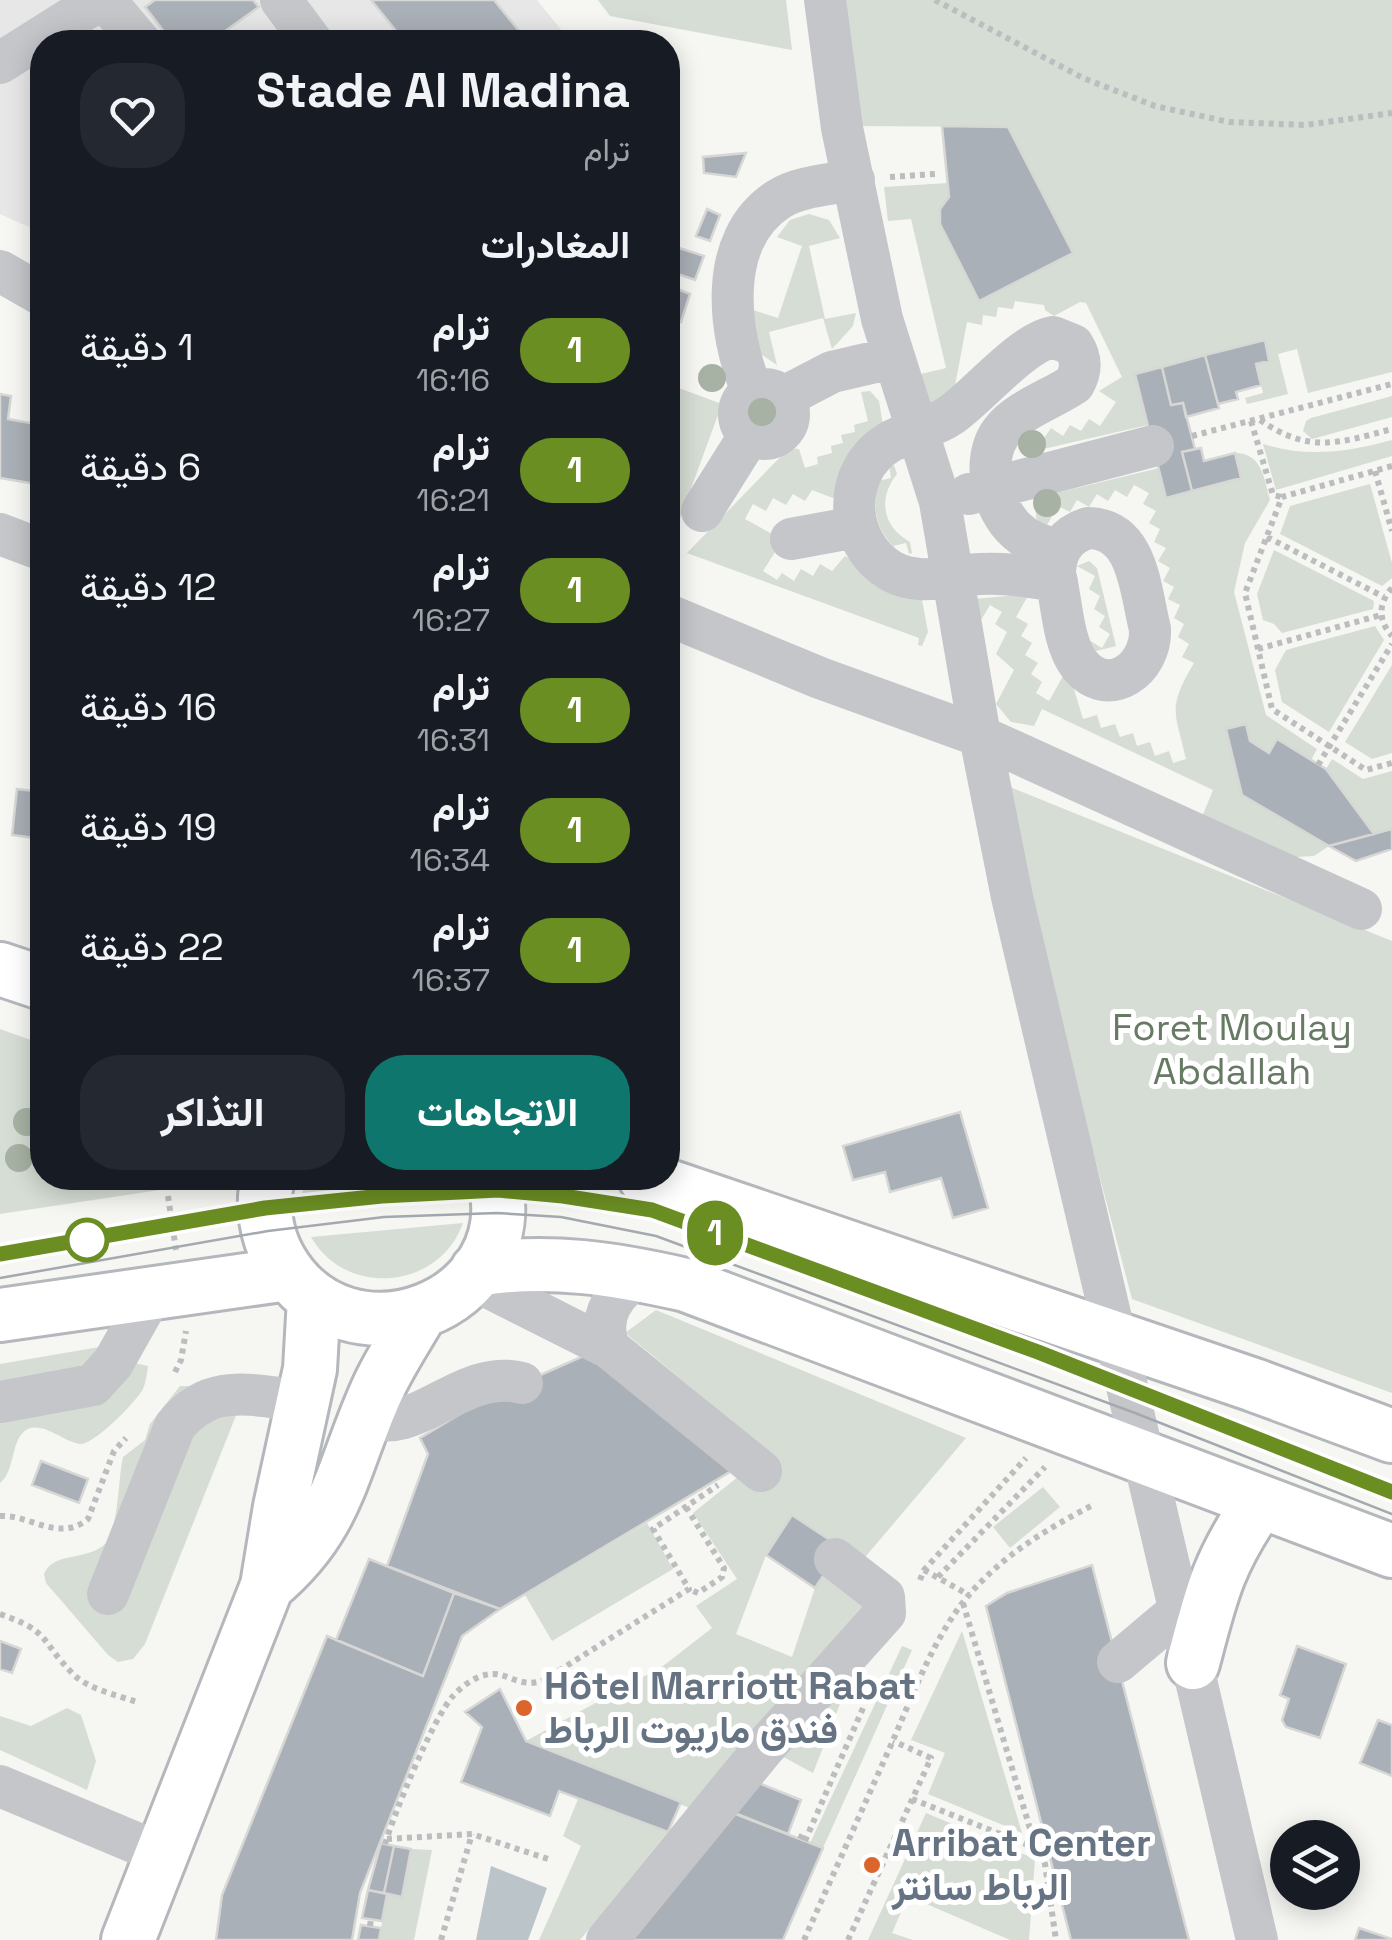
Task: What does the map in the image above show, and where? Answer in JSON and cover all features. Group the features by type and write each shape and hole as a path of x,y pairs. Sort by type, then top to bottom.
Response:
{"main road":[{"path":"0,969 30,980"},
{"path":"128,1940 267,1586 310,1369 301,1286 268,1231 267,1190"},
{"path":"0,1315 170,1306 301,1286 348,1316 371,1320 420,1314 442,1303 474,1274 494,1233 498,1190"},
{"path":"680,1190 1392,1436"},
{"path":"474,1274 554,1264 641,1275 730,1300 1392,1552"},
{"path":"267,1586 300,1556 327,1518 366,1416 420,1314"},
{"path":"1193,1663 1220,1567 1260,1502"}],"street":[{"path":"54,30 102,0 129,30"},
{"path":"824,0 842,128 892,358 940,502 1012,896 1258,1940"},
{"path":"0,64 30,45"},
{"path":"702,511 749,436 770,440 779,435 789,418 737,348 732,303 746,237 755,222 780,198 854,180"},
{"path":"0,271 30,288"},
{"path":"1043,338 1064,339 1073,345 1081,364 1074,384 1007,425 994,444 993,488 998,505 1016,531 1043,546 1058,566 922,580 893,572 870,553 856,527 854,494 866,464 890,442 953,414 1043,338"},
{"path":"768,394 832,372 892,358"},
{"path":"940,502 1172,441"},
{"path":"790,539 856,527"},
{"path":"0,534 30,545"},
{"path":"680,620 820,678 980,736 1361,910"},
{"path":"474,1274 608,1348 748,1472"},
{"path":"608,1348 604,1334 607,1310 615,1296 641,1275"},
{"path":"0,1402 93,1385 170,1306"},
{"path":"366,1416 394,1422 478,1382 497,1379 522,1383"},
{"path":"108,1594 175,1426 185,1413 223,1394 304,1401"},
{"path":"607,1940 764,1748 885,1613 884,1596 834,1559"},
{"path":"1118,1662 1181,1610"},
{"path":"0,1786 162,1854"}],"path":[{"path":"935,0 1084,78 1155,106 1229,122 1306,125 1392,113"},
{"path":"1172,441 1392,384"},
{"path":"1255,420 1293,439 1313,444 1333,444 1392,429"},
{"path":"1255,420 1273,495 1282,497 1392,466"},
{"path":"1375,471 1392,532"},
{"path":"1282,497 1245,593 1272,709 1366,770 1392,762"},
{"path":"1267,537 1384,597"},
{"path":"1318,765 1392,640 1381,615 1384,597 1392,588"},
{"path":"1258,649 1381,615"},
{"path":"164,1388 182,1360 170,1306"},
{"path":"0,1514 60,1531 79,1527 92,1511 118,1445 132,1433"},
{"path":"916,1587 924,1570 1034,1450"},
{"path":"938,1578 1050,1463"},
{"path":"686,1507 724,1568 722,1577 698,1593 691,1593 653,1529 686,1507 748,1472"},
{"path":"804,1940 939,1640 968,1595 1040,1533 1091,1506"},
{"path":"924,1570 968,1595"},
{"path":"551,1860 472,1834 386,1842 438,1720 453,1696 486,1674 502,1675 524,1684 544,1680 689,1590"},
{"path":"963,1603 1036,1850 1045,1864 1056,1940"},
{"path":"0,1614 39,1630 72,1674 83,1682 137,1702"},
{"path":"803,1837 870,1691"},
{"path":"848,1940 931,1758 893,1741"},
{"path":"912,1799 1036,1850"},
{"path":"441,1940 472,1834"}],"shaded area":[{"path":"0,0 537,0 561,30 30,30 30,228 0,214"},
{"path":"491,1866 547,1888 528,1940 476,1940"}],"green space":[{"path":"598,0 786,0 792,50 610,16"},
{"path":"841,0 1392,0 1392,372 1308,393 1297,349 1278,354 1288,394 1247,404 1245,398 1263,393 1256,364 1269,360 1264,340 1136,374 1148,425 1030,452 1021,445 1020,428 1042,441 1051,428 1063,436 1070,425 1081,431 1089,419 1100,426 1116,402 1099,391 1122,377 1086,303 1080,302 1054,316 1044,305 1015,301 1013,309 998,307 996,317 983,315 982,325 967,322 954,391 931,403 921,374 946,368 911,219 888,221 884,187 948,183 949,197 940,209 940,224 979,301 1072,253 1008,127 856,126"},
{"path":"809,214 829,220 840,238 809,246 825,319 856,313 853,326 832,349 823,318 769,332 777,365 756,351 753,310 778,318 802,246 777,237 790,220"},
{"path":"680,388 722,404 680,519"},
{"path":"870,391 879,401 883,425 833,498 812,490 805,501 793,494 786,505 773,498 766,511 753,504 745,519 774,535 777,549 763,571 777,580 782,573 794,581 801,569 813,576 820,564 832,571 845,556 922,600 928,632 922,646 918,645 919,638 687,553 789,448 799,449 805,468 818,464 817,457 832,453 831,446 843,443 841,435 855,432 854,425 868,421 861,392"},
{"path":"1392,396 1392,417 1312,439 1303,431 1311,418"},
{"path":"1392,440 1392,456 1276,490 1263,444 1328,452"},
{"path":"1235,453 1256,462 1270,500 1245,543 1234,592 1266,715 1317,749 1311,760 1277,739 1269,753 1250,741 1246,724 1226,730 1242,795 1329,846 1314,856 1295,857 1202,817 1213,790 1042,709 1034,726 1011,722 996,704 1014,670 996,654 1007,632 995,624 1002,612 990,605 978,625 973,599 1029,594 1016,617 1028,624 1021,636 1032,643 1025,655 1038,663 1031,674 1042,682 1036,693 1049,701 1063,676 1070,676 1083,719 1097,715 1101,728 1115,724 1120,737 1133,733 1137,746 1150,742 1155,756 1169,751 1173,763 1186,759 1176,710 1180,691 1194,663 1182,657 1189,644 1178,637 1184,624 1174,618 1180,605 1168,599 1174,587 1163,581 1170,568 1158,561 1166,548 1154,542 1160,529 1149,523 1156,511 1143,504 1149,493 1134,485 1127,497 1115,490 1108,501 1097,494 1089,507 1077,500 1070,512 1058,506 1044,530 1037,523 1035,506 1048,495 1159,468 1167,497 1240,478"},
{"path":"894,465 897,474 887,493 886,512 894,529 910,542 909,554 906,543 893,546 876,515 878,481 891,478 889,466"},
{"path":"1370,484 1392,563 1392,578 1382,586 1280,534 1290,506"},
{"path":"1274,550 1374,601 1373,609 1282,633 1263,620 1257,594"},
{"path":"1089,561 1097,568 1116,646 1092,652 1079,634 1102,648 1110,634 1099,627 1105,616 1094,609 1100,596 1089,589 1095,576 1077,566"},
{"path":"1375,626 1384,640 1329,732 1282,702 1275,670 1286,650"},
{"path":"1392,665 1392,753 1372,759 1345,742"},
{"path":"1332,759 1363,779 1392,771 1392,829 1374,834 1326,769"},
{"name":"Foret Moulay Abdallah","path":"995,781 1392,941 1392,1393 1132,1299"},
{"path":"0,1029 30,1040 30,1190 160,1190 0,1214"},
{"path":"303,1190 342,1190 302,1194"},
{"path":"463,1223 451,1245 434,1262 414,1273 391,1278 368,1277 346,1270 327,1257 311,1237"},
{"path":"656,1310 966,1438 861,1562 792,1516 766,1555 736,1634 792,1657 815,1588 828,1569 876,1604 692,1809 526,1741 663,1666 712,1628 696,1606 737,1579 693,1513 739,1476 756,1489 777,1458 625,1333"},
{"path":"111,1345 88,1369 0,1388 0,1364"},
{"path":"134,1363 148,1366 144,1386 114,1421 95,1438 80,1444 41,1428 28,1429 18,1439 9,1471 0,1483 0,1414"},
{"path":"180,1386 191,1386 191,1428 237,1413 145,1644 133,1659 118,1662 46,1583 44,1574 55,1562 91,1552 106,1543 116,1514 123,1457 145,1440 150,1424"},
{"path":"1043,1487 1060,1507 1010,1548 993,1527"},
{"path":"647,1523 673,1569 552,1641 525,1595"},
{"path":"962,1631 1022,1833 928,1794 945,1753 911,1740"},
{"path":"902,1646 912,1650 823,1848 810,1843"},
{"path":"860,1653 813,1773 776,1753"},
{"path":"67,1708 81,1715 96,1761 87,1790 0,1750 0,1716 31,1726"},
{"path":"578,1799 668,1832 580,1940 539,1940 581,1846 563,1836"},
{"path":"926,1813 1035,1859 1029,1940 1010,1940 908,1896 892,1933 913,1940 868,1940"},
{"path":"411,1849 432,1850 414,1940 379,1940 387,1894 402,1896"}],"building":[{"path":"155,0 253,0 259,7 227,30 163,30 145,7"},
{"path":"371,0 494,0 518,30 395,30"},
{"path":"942,126 1008,127 1073,253 979,301 940,224 940,209 949,197"},
{"path":"746,153 736,177 704,173 703,157"},
{"path":"707,209 720,215 710,241 696,236"},
{"path":"680,248 704,256 695,280 680,275"},
{"path":"680,290 690,294 680,322"},
{"path":"1265,340 1269,361 1256,364 1261,385 1236,392 1238,399 1218,404 1205,355"},
{"path":"1205,355 1219,408 1186,417 1183,403 1171,405 1162,367"},
{"path":"1162,367 1171,405 1183,403 1195,449 1182,452 1192,491 1166,498 1135,374"},
{"path":"0,394 11,396 8,419 30,423 30,483 0,478"},
{"path":"1201,448 1204,461 1235,453 1241,478 1192,491 1182,452"},
{"path":"1246,724 1250,741 1269,753 1277,739 1326,769 1374,834 1329,846 1242,795 1226,729"},
{"path":"17,789 30,791 30,837 12,835"},
{"path":"1392,829 1392,849 1356,861 1329,846"},
{"path":"960,1112 988,1208 953,1218 941,1178 890,1192 885,1172 853,1180 843,1146"},
{"path":"590,1353 733,1470 500,1609 387,1566 428,1454 420,1438 482,1401"},
{"path":"41,1461 88,1479 79,1503 32,1485"},
{"path":"792,1515 842,1548 815,1588 766,1555"},
{"path":"369,1559 454,1593 423,1676 336,1640"},
{"path":"1092,1565 1189,1940 1071,1940 986,1606 1007,1593"},
{"path":"454,1593 500,1609 462,1636 360,1893 352,1940 216,1940 222,1895 327,1636 423,1676"},
{"path":"0,1641 21,1649 12,1673 0,1669"},
{"path":"1297,1646 1346,1664 1320,1738 1286,1727 1282,1720 1289,1699 1280,1695"},
{"path":"500,1689 526,1741 681,1802 668,1832 559,1791 550,1816 461,1782 482,1727 465,1712"},
{"path":"1378,1720 1392,1725 1392,1776 1360,1763"},
{"path":"751,1780 801,1800 788,1834 727,1810"},
{"path":"720,1808 823,1848 783,1940 618,1940"},
{"path":"381,1843 394,1846 384,1893 368,1890"},
{"path":"394,1846 411,1849 402,1897 384,1893"},
{"path":"368,1890 387,1894 382,1921 362,1918"},
{"path":"361,1925 381,1928 379,1940 358,1940"},
{"path":"1359,1928 1392,1939 1392,1940 1355,1940"}],"tram line":[{"path":"0,1254 265,1208 481,1190"},
{"name":"1","path":"0,1254 265,1208 382,1196 498,1190 652,1210 1038,1352 1392,1492"},
{"path":"508,1190 652,1210 1038,1352 1392,1492"},
{"path":"0,1278 268,1231 384,1217 497,1213 561,1217 656,1236 1135,1413 1392,1514"}],"place":[{"name":"Hôtel Marriott Rabat فندق ماريوت الرباط","path":"524,1708"},
{"name":"Arribat Center الرباط سانتر","path":"872,1865"}]}
